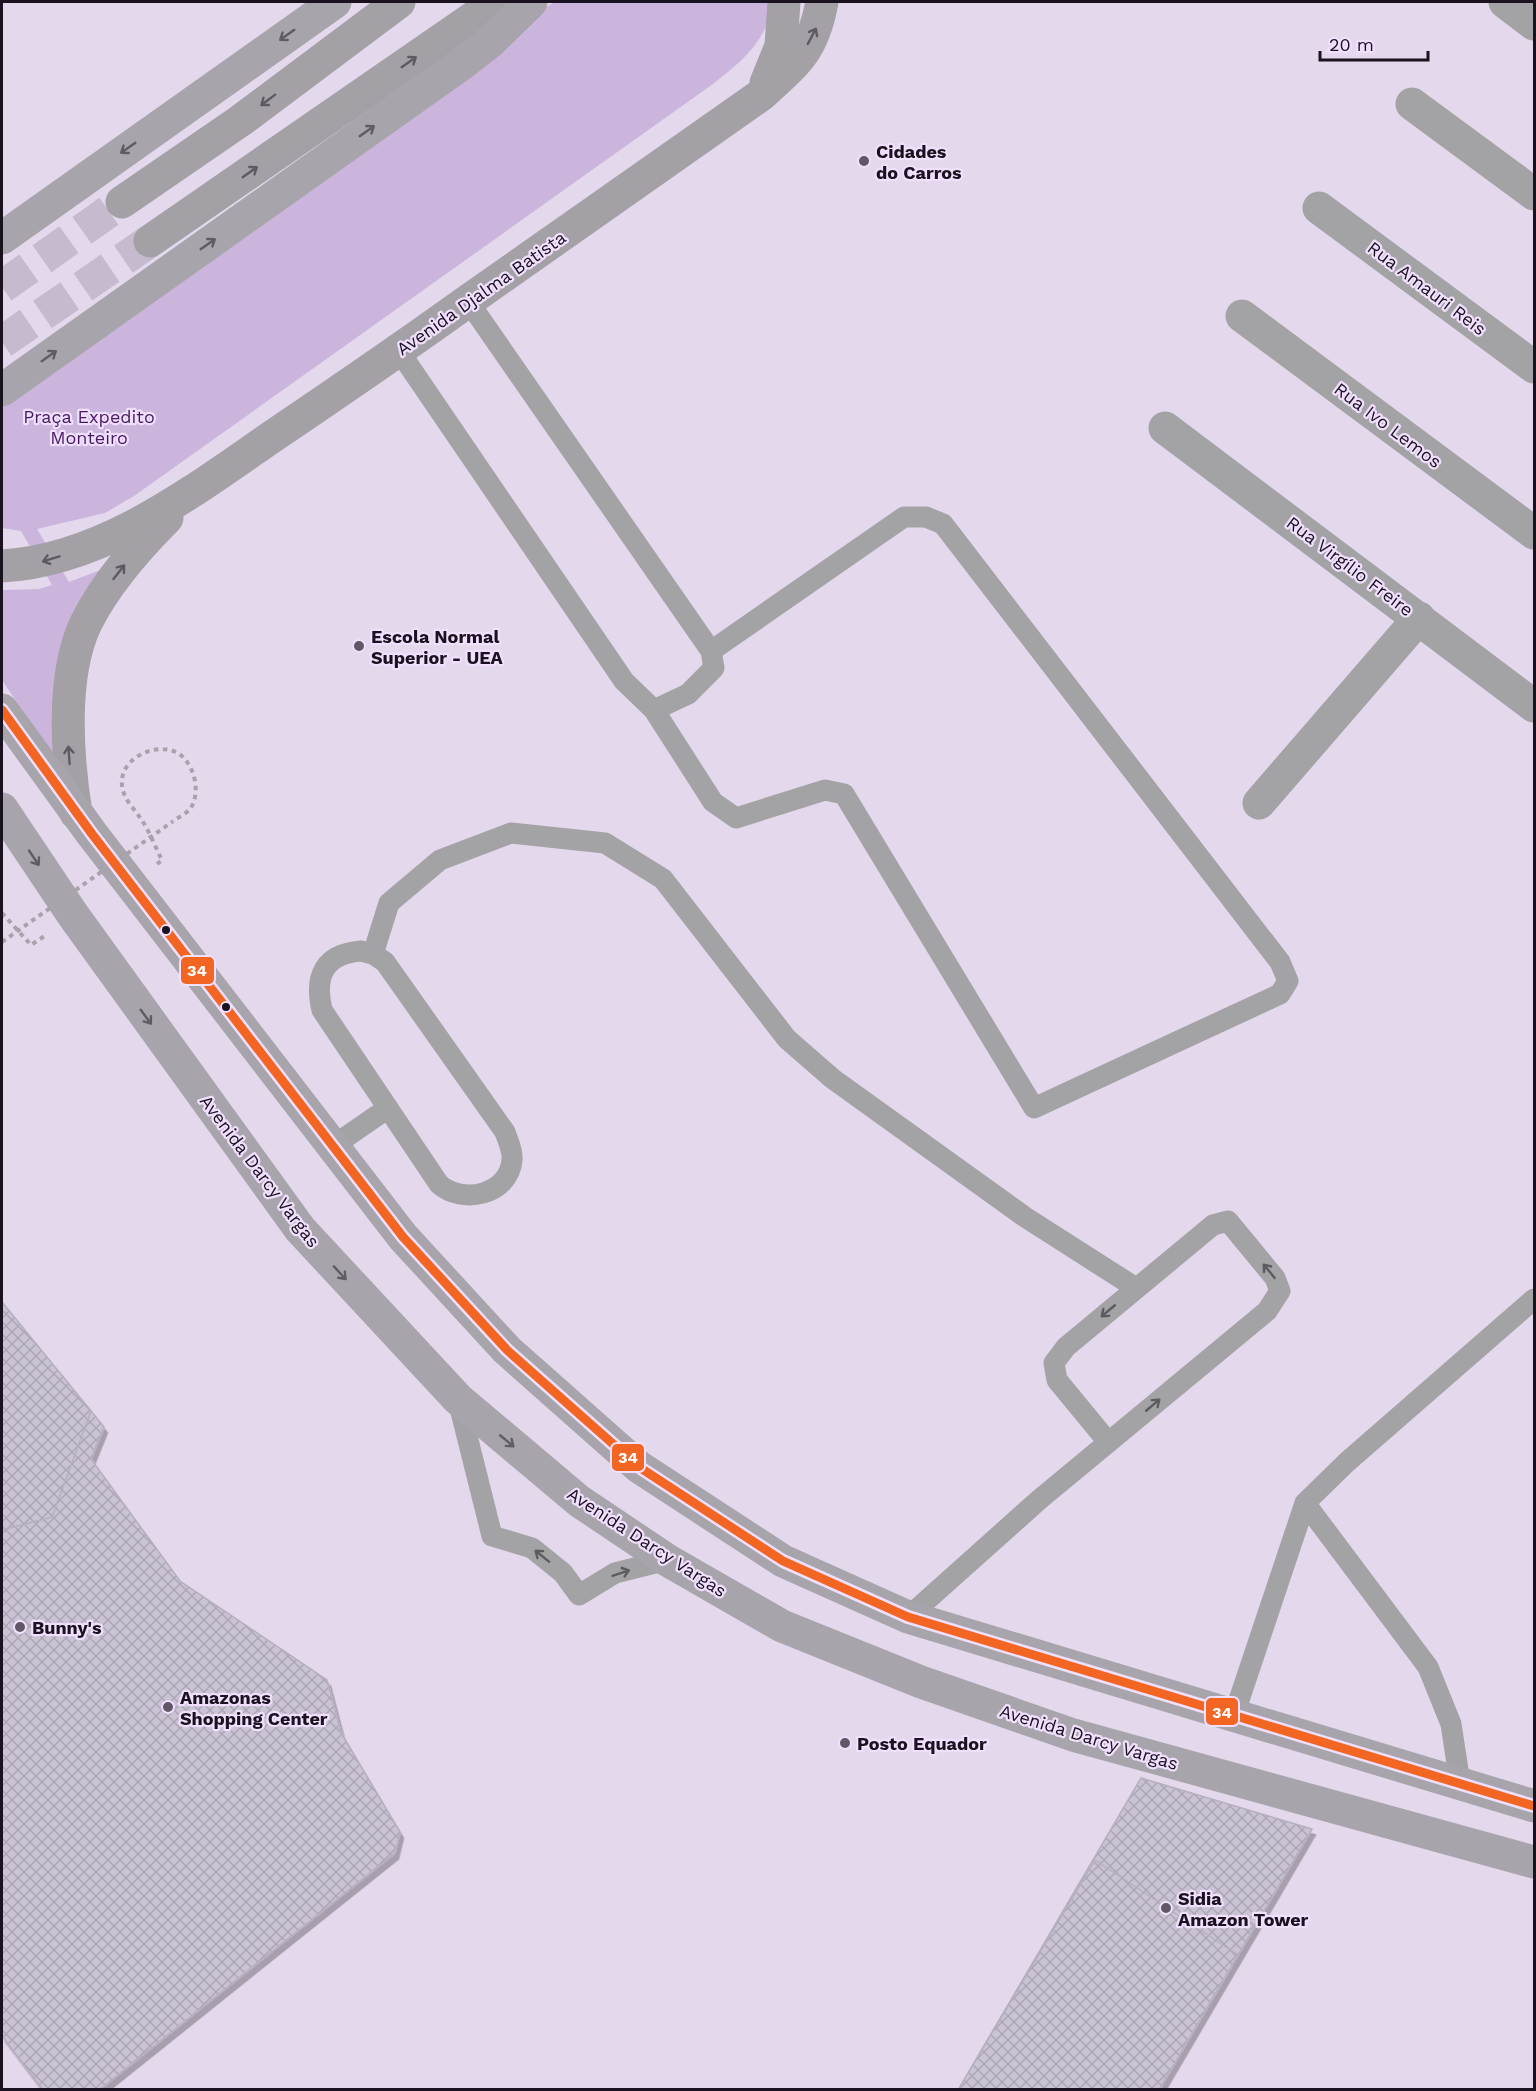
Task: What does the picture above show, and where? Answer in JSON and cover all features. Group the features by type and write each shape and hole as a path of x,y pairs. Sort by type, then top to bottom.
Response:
{"main road":[{"path":"2,238 335,2"},
{"path":"122,202 240,121 399,2"},
{"path":"150,241 496,2"},
{"path":"2,390 463,63 490,42 531,2"},
{"path":"761,95 781,46 784,2"},
{"name":"Avenida Djalma Batista","path":"2,566 34,564 83,550 125,529 198,487 399,351 761,95 797,62 816,32 822,2"},
{"name":"Avenida Djalma Batista","path":"76,813 68,723 73,672 86,625 110,584 138,547 198,487"},
{"path":"2,710 76,813 403,1237 507,1350 639,1467 783,1561 908,1617 1534,1806"},
{"name":"Avenida Darcy Vargas","path":"2,809 73,915 300,1229 458,1399 579,1501 667,1560 782,1626 965,1698 1073,1736 1534,1862"}],"street":[{"path":"1505,2 1534,24"},
{"path":"1412,104 1534,194"},
{"name":"Rua Amauri Reis","path":"1319,208 1534,368"},
{"name":"Rua Ivo Lemos","path":"1242,316 1534,533"},
{"name":"Rua Virgílio Freire","path":"1165,428 1534,706"},
{"path":"1259,803 1419,618"}],"lane":[{"path":"468,301 711,651 714,668 688,694 654,710"},
{"path":"399,351 624,681 654,710 713,802 736,818 825,790 844,794 1034,1108 1280,994 1288,981 1281,963 943,524 926,517 904,517 711,651"},
{"path":"373,954 389,903 440,860 511,833 605,843 663,879 787,1039 833,1079 1025,1217 1136,1288"},
{"path":"349,952 373,954 385,962 505,1132 512,1158 510,1171 502,1181 477,1195 461,1197 448,1192 439,1184 388,1108 322,1010 318,996 319,981 324,967 349,952"},
{"path":"333,1146 388,1108"},
{"path":"908,1617 1108,1442 1267,1311 1280,1291 1275,1278 1228,1221 1213,1225 1066,1347 1054,1363 1057,1380 1108,1442"},
{"path":"1234,1715 1305,1503 1347,1462 1534,1299"},
{"path":"458,1399 492,1536 532,1548 563,1573 579,1595 615,1573 667,1560"},
{"path":"1305,1503 1428,1667 1451,1724 1460,1783"}],"path":[{"path":"2,942 172,822 191,808 197,787 190,766 177,752 154,749 134,758 122,779 126,800 142,820 162,860 130,883"},
{"path":"2,913 31,945 73,915"}],"green space":[{"name":"Praça Expedito Monteiro","path":"554,2 772,2 765,28 752,49 713,84 134,496 105,513 37,529 69,582 114,565 56,761 2,680 2,590 39,589 52,585 21,531 2,528 2,386 465,59"}],"building":[{"name":"Amazonas Shopping Center","path":"2,1302 104,1427 91,1459 180,1581 327,1680 341,1733 400,1832 395,1853 99,2090 43,2090 2,2036"},
{"path":"2,1302 91,1411 52,1517 2,1530"},
{"name":"Sidia Amazon Tower","path":"1141,1778 1312,1829 1159,2090 958,2090"},
{"name":"Sidia Amazon Tower","path":"1095,1860 1238,1955 1159,2090 958,2090"}],"tunnel":[{"path":"2,287 122,202"},
{"path":"2,342 150,241"}],"transit line":[{"name":"34","path":"2,710 92,834 403,1237 507,1350 639,1467 783,1561 908,1617 1534,1806"}],"place":[{"name":"Cidades do Carros","path":"864,161"},
{"name":"Escola Normal Superior - UEA","path":"359,646"},
{"name":"Bunny's","path":"20,1627"},
{"name":"Amazonas Shopping Center","path":"168,1707"},
{"name":"Posto Equador","path":"845,1743"},
{"name":"Sidia Amazon Tower","path":"1166,1908"}]}
